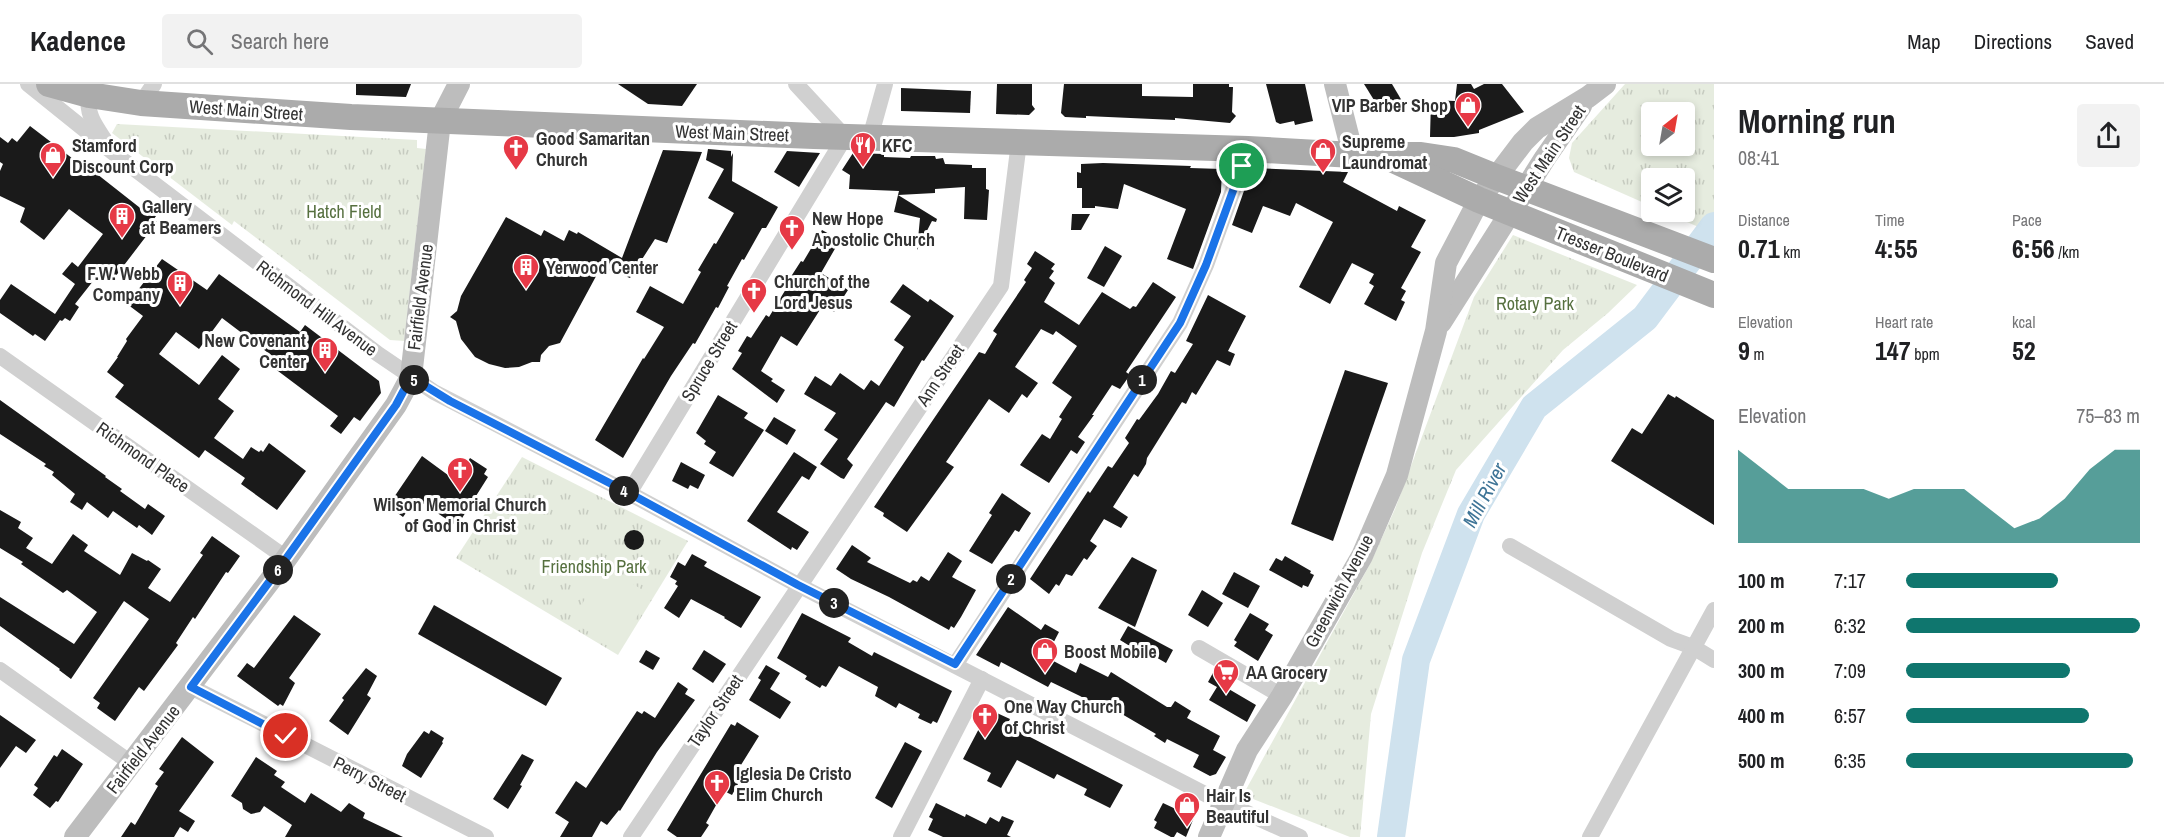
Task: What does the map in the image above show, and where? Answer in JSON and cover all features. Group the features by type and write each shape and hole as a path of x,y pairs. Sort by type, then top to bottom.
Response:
{"main road":[{"name":"West Main Street","path":"50,84 90,95 147,94 440,121 870,138 1248,149 1353,155 1421,154 1454,160 1496,177 1537,128 1596,91"},
{"name":"Fairfield Avenue","path":"75,837 191,687 286,558 396,405 411,377 440,121 459,84"},
{"path":"1335,84 1353,155"},
{"name":"West Main Street","path":"1381,154 1479,201 1510,213 1551,149 1596,91"},
{"name":"Tresser Boulevard","path":"1496,177 1714,260"},
{"name":"Greenwich Avenue","path":"1209,837 1247,750 1362,556 1396,475 1436,331 1446,263 1479,201 1496,177"},
{"name":"Tresser Boulevard","path":"1510,213 1714,295"},
{"name":"Greenwich Avenue","path":"1436,331 1510,213"}],"street":[{"name":"Richmond Hill Avenue","path":"28,84 115,154 411,377 450,401 629,493 798,585 1223,803 1300,837"},
{"path":"796,84 844,137"},
{"path":"870,138 885,84"},
{"name":"Richmond Hill Avenue","path":"90,95 87,107 92,122 115,154"},
{"name":"Spruce Street","path":"629,493 844,137"},
{"name":"Ann Street","path":"798,585 1000,286 1019,142"},
{"path":"955,664 1180,323 1206,265 1248,149"},
{"name":"Richmond Place","path":"0,356 286,558"},
{"path":"1510,546 1671,639 1693,647 1714,660"},
{"name":"Taylor Street","path":"631,837 798,585"},
{"path":"1590,837 1714,610"},
{"path":"1199,648 1281,696"},
{"path":"0,670 131,763"},
{"path":"905,836 982,679"},
{"name":"Perry Street","path":"191,687 486,837"}],"green space":[{"path":"1625,84 1714,84 1714,226 1710,232 1687,222 1695,222 1695,168 1641,168 1641,202 1574,172 1569,158 1572,143"},
{"name":"Hatch Field","path":"117,124 417,140 417,148 426,149 404,341 390,340 234,221 232,225 112,133"},
{"name":"Rotary Park","path":"1513,235 1637,285 1608,313 1563,350 1456,470 1422,553 1371,714 1360,837 1350,837 1243,795 1370,564 1395,509 1474,297"},
{"name":"Friendship Park","path":"522,457 688,541 618,655 456,558"},
{"path":"603,567 650,594 618,649 572,622"}],"building":[{"path":"356,84 411,84 406,97 356,95"},
{"path":"618,84 697,84 682,106 648,104"},
{"path":"997,84 1032,84 1032,105 1035,109 1029,115 996,114"},
{"path":"1064,84 1142,84 1142,96 1193,97 1193,84 1229,84 1229,87 1233,87 1232,112 1236,116 1230,123 1175,118 1175,120 1065,117 1061,113"},
{"path":"1266,84 1305,84 1313,121 1295,125 1294,121 1280,124 1276,122"},
{"path":"1364,84 1392,84 1402,101 1382,113"},
{"path":"1457,84 1471,84 1474,89 1484,84 1502,84 1524,112 1479,130 1479,133 1454,137 1430,137 1431,100 1455,101"},
{"path":"901,88 971,91 970,113 901,111"},
{"path":"30,126 81,165 83,163 144,211 150,203 160,210 154,219 157,222 115,277 112,279 101,271 75,304 79,307 70,321 65,318 60,320 45,341 35,334 33,336 0,313 0,300 11,284 55,314 75,284 62,274 72,262 78,267 103,234 69,209 44,240 20,222 25,208 0,196 0,171 3,164 0,162 0,137 8,143 12,138 17,142"},
{"path":"708,149 731,151 731,157 733,153 732,181 778,207 766,228 762,228 744,260 742,259 718,308 716,307 695,344 693,343 671,376 623,458 595,440 664,327 636,312 650,286 683,304 701,272 698,270 734,213 708,198 724,169 706,160"},
{"name":"Yerwood Center","path":"663,150 702,152 667,243 655,239 630,278 601,267 560,343 549,346 541,355 540,362 505,368 475,357 461,339 456,321 450,317 457,311 461,296 506,217 541,236 544,230 564,241 569,230 577,234 578,232 622,258"},
{"path":"787,151 820,153 799,187 774,172"},
{"path":"853,153 910,158 911,156 935,156 936,159 943,158 945,164 986,168 986,189 989,190 987,220 964,219 965,187 935,189 935,193 898,195 899,191 849,189 850,175 842,170"},
{"path":"1081,164 1222,169 1221,192 1193,269 1167,259 1186,209 1124,184 1118,209 1095,206 1095,208 1082,208 1082,188 1077,188 1077,172 1081,173"},
{"path":"1252,168 1348,172 1343,182 1397,211 1399,206 1426,220 1411,247 1421,252 1401,288 1406,291 1401,300 1405,302 1396,321 1364,304 1374,286 1369,283 1374,274 1352,263 1330,304 1299,287 1333,222 1296,203 1290,216 1263,206 1252,233 1232,225"},
{"path":"898,195 937,219 936,222 932,221 917,250 920,218 894,212"},
{"path":"1072,214 1090,214 1081,230 1071,230"},
{"path":"822,230 840,240 821,273 848,290 834,312 823,305 797,346 781,336 761,371 785,390 777,403 732,369 742,353 738,351 747,336 751,338 766,315 769,317 792,275 801,261 803,262"},
{"path":"1105,246 1122,256 1104,287 1087,278"},
{"path":"1035,251 1055,264 1051,269 1054,271 1049,278 1055,283 1044,302 1079,325 1102,292 1130,309 1133,306 1136,307 1153,282 1176,297 1126,372 1130,375 1120,389 1112,385 1078,437 1085,442 1077,454 1071,450 1049,483 1020,465 1042,434 1050,439 1062,419 1059,417 1072,397 1052,383 1077,346 1056,331 1053,335 1041,329 1015,367 1038,383 1027,398 1022,394 1009,413 989,399 946,462 954,467 907,532 874,507 979,352 985,354 997,334 993,331 1026,282 1024,280 1032,268 1027,264"},
{"path":"162,259 207,290 219,274 300,332 305,325 379,381 381,393 360,421 354,417 341,434 330,426 338,416 270,365 275,358 222,318 199,349 176,332 159,354 199,385 222,355 240,369 218,399 234,411 214,438 243,459 251,447 263,452 269,443 306,471 277,510 241,484 245,478 205,450 199,458 115,397 124,385 107,372 118,357 126,339 143,316 127,304"},
{"path":"903,284 928,302 930,299 954,316 924,361 922,360 894,407 886,402 847,459 853,465 844,479 820,464 838,439 824,430 836,413 804,394 815,376 831,386 840,373 864,390 871,380 879,386 904,347 894,340 911,316 890,302"},
{"path":"1208,295 1246,316 1228,351 1235,354 1230,366 1217,360 1196,395 1192,392 1186,404 1182,402 1147,458 1138,477 1134,474 1113,507 1128,517 1121,528 1104,519 1090,541 1097,546 1087,560 1084,558 1072,576 1066,574 1059,586 1056,584 1049,594 1030,579 1088,491 1090,493 1108,466 1112,468 1129,443 1125,438 1137,419 1139,420 1158,394 1171,371 1175,373 1193,344 1186,341"},
{"path":"1345,370 1388,383 1333,541 1291,524"},
{"path":"1668,394 1675,398 1676,396 1714,420 1714,525 1611,461 1632,428 1642,434"},
{"path":"718,395 748,413 744,418 764,430 733,477 709,463 716,452 704,444 706,441 696,433"},
{"path":"0,400 106,476 122,489 120,491 145,509 148,504 165,516 152,535 139,525 137,528 113,511 108,518 87,502 82,510 70,502 75,494 52,475 54,472 44,466 46,464 0,434"},
{"path":"774,417 796,430 787,445 765,431"},
{"path":"794,452 817,467 809,480 802,476 777,512 809,532 797,550 792,547 791,550 747,521"},
{"path":"422,456 452,478 463,461 467,463 470,458 487,469 484,474 488,477 457,526 416,499 403,517 388,506"},
{"path":"681,462 705,475 698,489 690,485 688,489 672,481"},
{"path":"1002,493 1031,513 1019,532 1015,530 992,564 969,551 992,515 989,513"},
{"path":"0,510 21,522 18,528 33,538 26,548 52,564 73,534 88,545 84,551 120,575 132,553 148,560 161,569 148,588 170,602 203,555 200,553 212,536 240,556 228,573 226,572 195,619 193,617 176,643 178,645 144,691 139,687 115,721 97,708 100,703 93,698 149,619 124,601 71,679 0,626 0,597 74,644 97,612 67,590 63,593 21,564 23,562 0,548"},
{"path":"634,530 641,533 644,540 641,547 634,550 627,547 624,540 627,533"},
{"path":"852,545 871,558 867,562 910,583 913,580 917,582 921,576 929,581 948,552 962,561 952,577 976,590 954,628 951,626 949,630 836,569"},
{"path":"692,554 707,562 704,566 761,597 741,628 691,599 679,618 664,608 678,586 675,584 677,581 670,577 678,562 685,566"},
{"path":"1285,556 1314,575 1308,587 1303,585 1302,588 1269,570 1276,558 1282,561"},
{"path":"1132,557 1157,570 1135,627 1098,608"},
{"path":"1234,572 1260,586 1248,608 1222,594"},
{"path":"1202,590 1223,603 1208,627 1188,615"},
{"path":"434,605 562,678 546,706 418,634"},
{"path":"1008,607 1041,630 1045,624 1059,632 1046,657 1076,673 1080,663 1108,677 1111,672 1167,707 1171,707 1175,701 1191,711 1187,718 1220,736 1213,750 1226,757 1216,774 1210,776 1193,767 1199,755 1167,739 1165,743 1154,736 1156,734 1115,710 1111,714 1051,682 1048,687 1001,662 999,667 976,655"},
{"path":"802,613 851,638 848,642 872,656 874,652 952,691 937,723 933,721 931,724 918,718 920,714 899,703 896,708 875,696 878,687 839,666 826,687 822,685 820,688 805,679 807,676 777,658"},
{"path":"1250,613 1269,624 1265,630 1273,635 1258,661 1234,646 1237,642 1234,640"},
{"path":"294,615 321,634 289,678 295,683 283,706 280,704 278,706 237,676 247,663 254,668"},
{"path":"1128,626 1173,650 1166,663 1135,645 1133,648 1120,640"},
{"path":"646,650 660,658 653,670 639,662"},
{"path":"704,650 726,664 713,683 692,669"},
{"path":"766,665 780,673 770,689 791,702 780,719 749,700 761,680 758,678"},
{"path":"366,668 377,676 367,695 371,698 348,735 329,721 344,700 342,698"},
{"name":"AA Grocery","path":"1214,671 1231,681 1227,688 1256,705 1247,722 1209,700 1217,687 1208,682"},
{"path":"678,682 688,689 685,694 695,700 657,752 620,811 607,825 601,821 592,837 560,837 569,822 555,813 576,781 586,788 637,711 642,714 644,711 655,718"},
{"path":"986,708 1010,719 1007,725 1123,785 1110,808 1084,795 1087,789 1057,774 1054,779 1017,760 1001,788 987,781 991,773 963,759 983,721 980,719"},
{"path":"0,715 36,740 26,753 16,746 0,768"},
{"path":"737,722 759,736 736,773 740,775 735,783 738,784 732,795 724,791 701,837 677,837 667,830 731,724 735,726"},
{"path":"431,730 444,738 443,743 421,778 402,766 407,754 424,731 429,734"},
{"path":"182,737 214,762 179,811 195,821 188,832 180,827 174,837 121,837 131,822 135,825 158,786 155,784 164,772 159,769"},
{"path":"905,742 922,751 892,808 875,798"},
{"path":"62,749 83,764 58,802 56,801 50,808 33,795 38,788 34,785 54,755 57,757"},
{"path":"522,754 534,760 508,809 493,799"},
{"path":"256,757 277,771 274,775 285,782 281,787 305,803 311,793 341,812 349,803 365,813 363,818 403,837 285,837 292,825 264,806 260,812 251,814 243,809 242,803 231,796"},
{"path":"936,803 986,824 990,817 999,822 1002,816 1014,821 1007,835 1011,837 943,837 928,830 933,819 929,817"},
{"path":"1163,803 1180,811 1183,803 1197,810 1186,837 1177,832 1174,837 1171,837 1154,828 1157,822 1154,820"}],"waterway":[{"name":"Mill River","path":"1391,837 1416,660 1471,514 1534,407 1645,318 1714,226"}],"place":[{"name":"VIP Barber Shop","path":"1468,128"},
{"name":"KFC","path":"863,168"},
{"name":"Good Samaritan Church","path":"516,171"},
{"name":"Supreme Laundromat","path":"1323,174"},
{"name":"Stamford Discount Corp","path":"53,178"},
{"name":"Gallery at Beamers","path":"122,239"},
{"name":"New Hope Apostolic Church","path":"792,251"},
{"name":"Yerwood Center","path":"526,290"},
{"name":"F.W. Webb Company","path":"180,306"},
{"name":"Church of the Lord Jesus","path":"754,314"},
{"name":"New Covenant Center","path":"325,373"},
{"name":"Wilson Memorial Church of God in Christ","path":"460,493"},
{"name":"Boost Mobile","path":"1045,674"},
{"name":"AA Grocery","path":"1226,695"},
{"name":"One Way Church of Christ","path":"985,739"},
{"name":"Iglesia De Cristo Elim Church","path":"717,806"},
{"name":"Hair Is Beautiful","path":"1187,828"}],"route":[{"path":"286,736 191,687 396,405 411,377 450,401 629,493 798,585 955,664 1180,323 1206,265 1242,166"}]}
